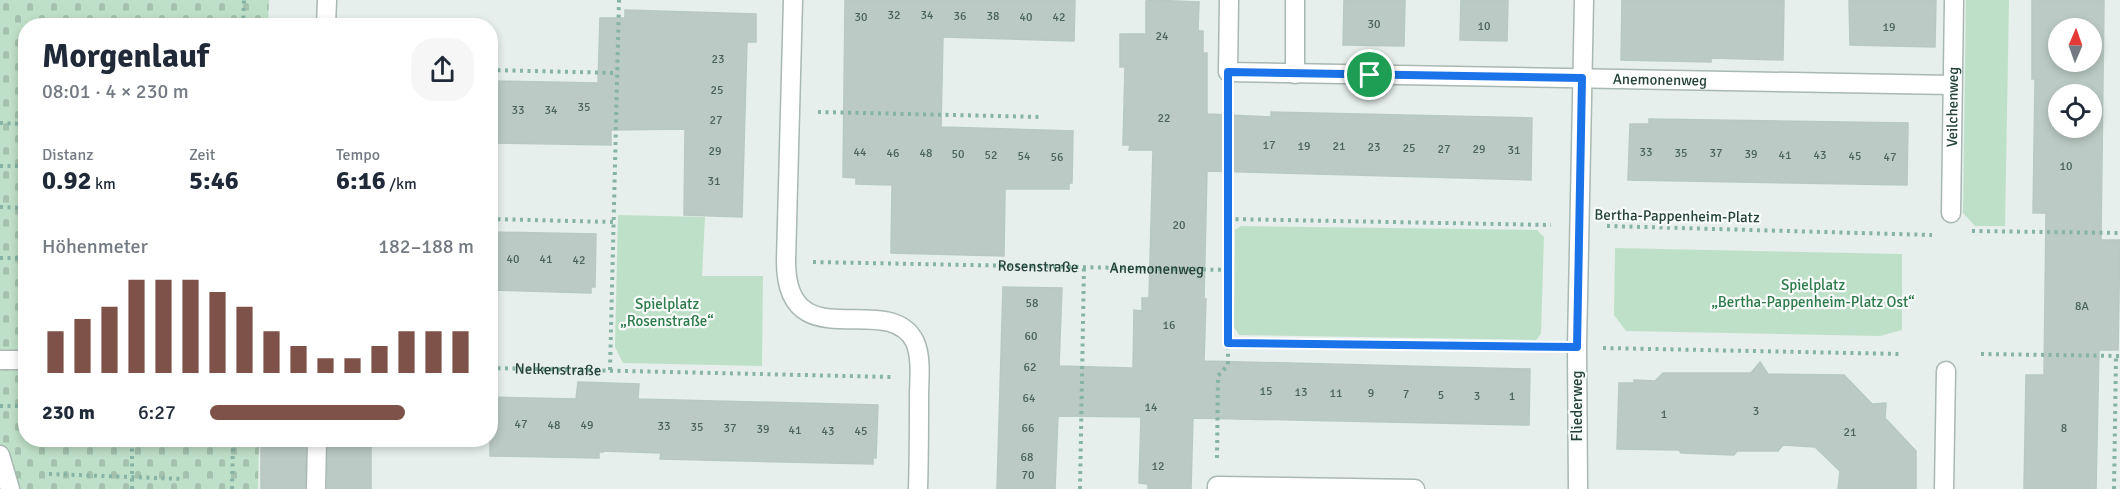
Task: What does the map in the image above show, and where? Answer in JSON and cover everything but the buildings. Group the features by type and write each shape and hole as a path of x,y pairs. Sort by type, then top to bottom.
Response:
{"street":[{"path":"326,18 327,0"},
{"path":"793,0 786,273 790,293 801,308 812,314 829,319 874,320 898,325 907,331 915,342 919,377 918,489"},
{"path":"1228,72 1229,0"},
{"path":"1295,0 1295,74"},
{"name":"Fliederweg","path":"1578,489 1577,347 1584,0"},
{"name":"Veilchenweg","path":"1951,213 1954,0"},
{"name":"Anemonenweg","path":"1228,72 1952,85"},
{"path":"0,360 18,360"},
{"path":"1944,489 1946,371"},
{"path":"316,489 317,447"},
{"path":"0,454 10,489"},
{"path":"1217,488 1414,489"}],"path":[{"path":"243,18 244,0"},
{"path":"610,370 619,0"},
{"path":"498,70 617,73"},
{"path":"1217,488 1218,376 1228,365 1228,72"},
{"path":"789,111 1042,117"},
{"path":"0,123 18,123"},
{"path":"0,166 18,166"},
{"path":"0,207 18,208"},
{"path":"498,219 613,222"},
{"name":"Bertha-Pappenheim-Platz","path":"1228,219 1580,225 1937,235"},
{"path":"1971,232 1982,230 2120,233"},
{"path":"0,258 18,258"},
{"name":"Rosenstraße","path":"806,262 1084,267 1080,489"},
{"name":"Anemonenweg","path":"1084,267 1229,270"},
{"path":"1228,343 1901,354"},
{"path":"1981,354 2118,356 2114,489"},
{"name":"Nelkenstraße","path":"498,368 900,377"},
{"path":"0,406 18,406"},
{"path":"132,447 132,489"},
{"path":"232,489 233,447"},
{"path":"48,474 184,479"}],"green space":[{"path":"0,0 269,0 268,18 18,18 18,447 259,447 258,489 0,489"},
{"path":"1966,0 2009,0 2005,226 1975,226 1963,213"},
{"name":"Spielplatz „Rosenstraße“","path":"618,215 705,217 702,276 763,276 762,366 623,363 615,347"},
{"path":"1241,226 1537,230 1544,237 1541,334 1536,340 1239,335 1234,327 1235,230"},
{"name":"Spielplatz „Bertha-Pappenheim-Platz Ost“","path":"1615,248 1902,254 1902,330 1880,336 1626,331 1614,315"}],"route":[{"path":"1228,72 1370,75 1582,78 1577,347 1228,343 1228,72"}]}
